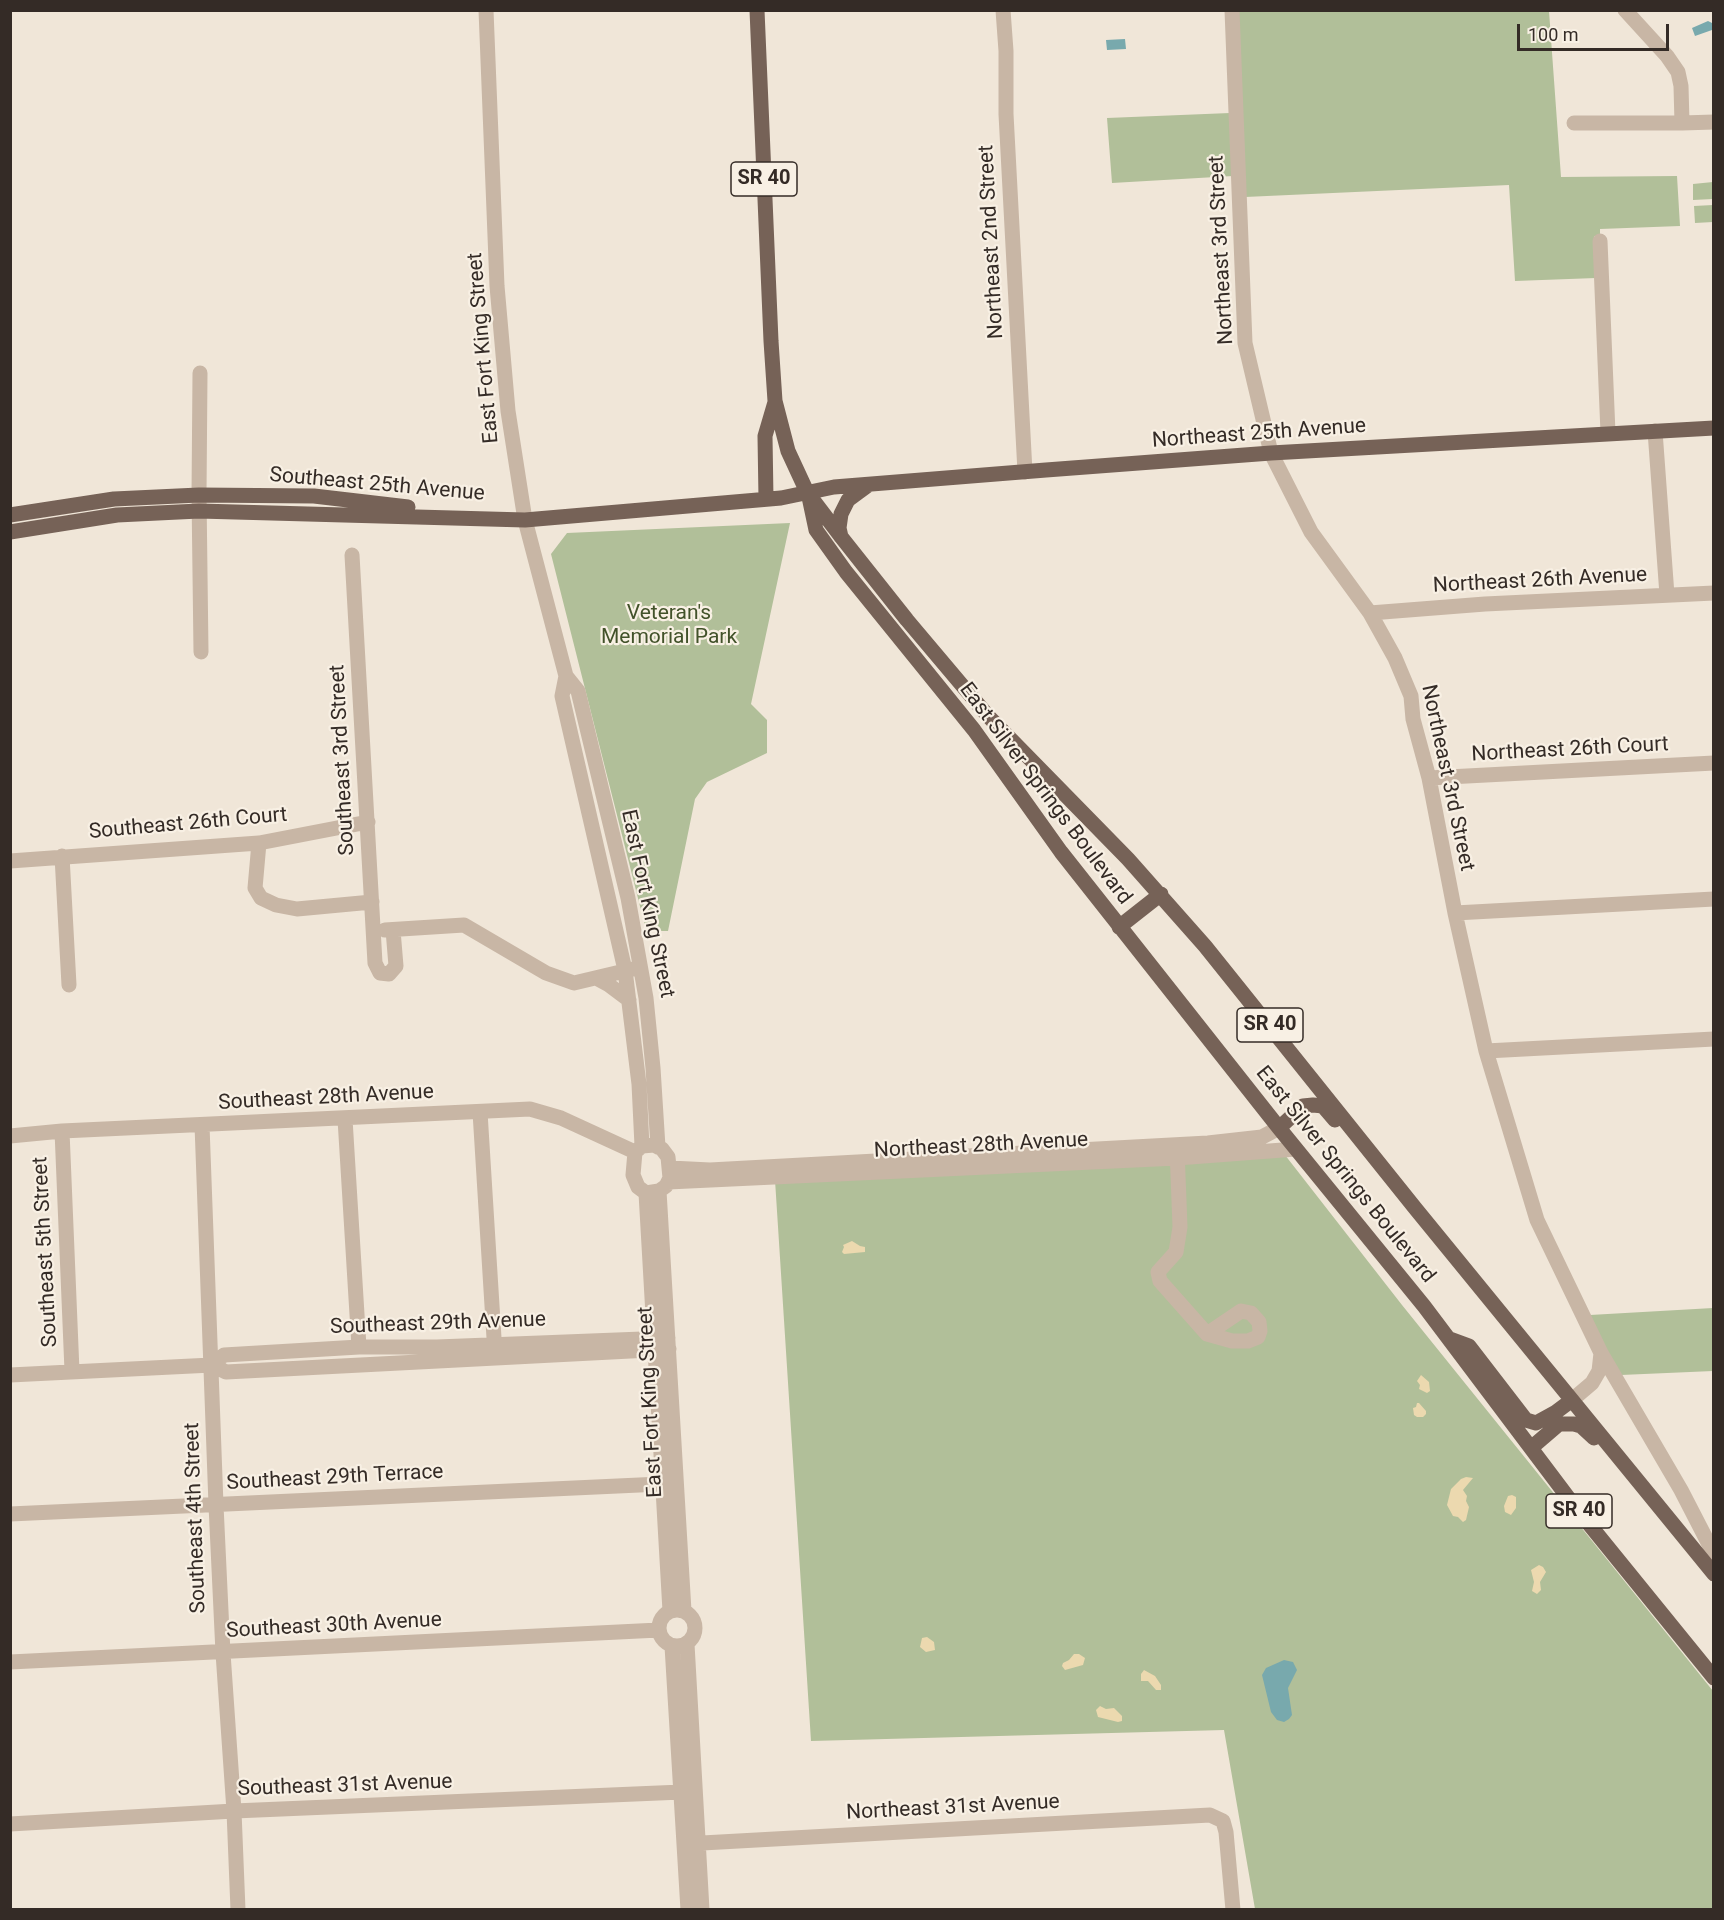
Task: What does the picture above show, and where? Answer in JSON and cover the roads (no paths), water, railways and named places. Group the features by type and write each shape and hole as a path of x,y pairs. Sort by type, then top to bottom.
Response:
{"main road":[{"name":"East Silver Springs Boulevard","path":"757,10 775,401 788,451 807,492 816,530 846,572 974,730 1061,852 1119,927 1450,1339 1627,1572 1713,1678"},
{"path":"766,499 765,436 775,401"},
{"name":"Northeast 25th Avenue","path":"807,492 869,484 1271,453 1713,428"},
{"path":"842,538 839,528 841,514 848,500 869,484"},
{"name":"Southeast 25th Avenue","path":"10,532 117,515 200,511 525,520 766,499 807,492"},
{"name":"East Silver Springs Boulevard","path":"807,492 988,716 1161,894 1282,1039 1415,1208 1713,1574"},
{"name":"Southeast 25th Avenue","path":"10,515 114,499 199,495 314,496 525,520"},
{"path":"1119,927 1161,894"},
{"path":"1280,1128 1303,1106 1323,1106 1398,1197 1415,1208"},
{"path":"1450,1339 1469,1346 1526,1420 1536,1423 1572,1400"},
{"path":"1532,1448 1559,1424 1581,1426 1640,1497 1661,1509"},
{"path":"1627,1572 1639,1574 1713,1665"}],"street":[{"name":"East Fort King Street","path":"486,10 497,286 508,411 525,520 566,676 578,691 628,898 650,1028 658,1147"},
{"name":"Northeast 2nd Street","path":"1003,10 1006,51 1006,114 1025,472"},
{"name":"Northeast 3rd Street","path":"1232,10 1245,343 1271,453 1311,531 1370,613 1395,658 1411,696 1413,719 1429,778 1455,913 1486,1051 1537,1220 1601,1353 1681,1490 1713,1554"},
{"path":"1625,10 1674,65 1680,78 1682,123"},
{"path":"1574,123 1713,122"},
{"path":"1600,241 1608,433"},
{"path":"200,373 201,652"},
{"path":"1655,430 1667,595"},
{"name":"Southeast 3rd Street","path":"352,555 375,963 380,973 389,974 396,966 393,930"},
{"name":"Northeast 26th Avenue","path":"1370,613 1485,604 1713,593"},
{"name":"East Fort King Street","path":"566,676 562,696 625,970 639,1084 641,1127 638,1149"},
{"name":"Northeast 26th Court","path":"1429,778 1713,763"},
{"name":"Southeast 26th Court","path":"10,861 259,843 368,822"},
{"path":"259,843 255,888 261,898 276,905 297,909 372,902"},
{"path":"62,856 69,985"},
{"path":"1455,913 1713,900"},
{"path":"374,931 464,925 546,973 574,983 641,968"},
{"path":"596,978 608,970 613,961 617,951 618,936"},
{"path":"596,978 629,1000"},
{"path":"1486,1051 1713,1040"},
{"name":"Southeast 28th Avenue","path":"10,1136 62,1131 530,1109 561,1118 611,1141 638,1149"},
{"path":"480,1112 495,1352"},
{"path":"345,1119 359,1347"},
{"name":"Southeast 4th Street","path":"202,1125 216,1505 238,1910"},
{"path":"611,1141 623,1140 633,1135 641,1127"},
{"name":"Northeast 28th Avenue","path":"1177,1151 1262,1137 1280,1128"},
{"name":"Southeast 5th Street","path":"62,1131 72,1371"},
{"path":"654,1145 658,1147 668,1157 660,1183 638,1187 633,1175 638,1149 654,1145"},
{"name":"Northeast 28th Avenue","path":"660,1183 1177,1151 1296,1149"},
{"path":"1177,1151 1180,1227 1176,1252 1158,1272 1160,1281 1207,1334"},
{"name":"East Fort King Street","path":"660,1183 661,1484 677,1611"},
{"name":"East Fort King Street","path":"661,1343 677,1611"},
{"name":"Southeast 29th Avenue","path":"10,1375 212,1365 226,1372 495,1352 661,1343"},
{"name":"Southeast 29th Avenue","path":"212,1365 224,1355 359,1347 495,1352"},
{"path":"1572,1400 1592,1383 1599,1371 1601,1353"},
{"name":"Southeast 29th Terrace","path":"10,1514 661,1484"},
{"name":"East Fort King Street","path":"677,1611 689,1614 696,1627 692,1640 680,1645"},
{"path":"677,1611 663,1616 659,1630 665,1642 680,1645"},
{"name":"Southeast 30th Avenue","path":"10,1662 659,1630"},
{"name":"East Fort King Street","path":"680,1645 682,1792 702,1910"},
{"name":"East Fort King Street","path":"680,1645 691,1843 688,1910"},
{"name":"Southeast 31st Avenue","path":"10,1824 234,1811 682,1792"},
{"name":"Northeast 31st Avenue","path":"691,1843 1210,1815 1223,1821 1226,1832 1233,1910"}],"water":[{"path":"1708,21 1712,23 1712,30 1695,36 1692,28"},
{"path":"1125,39 1126,49 1107,50 1106,40"},
{"path":"1284,1660 1293,1662 1297,1670 1288,1688 1292,1715 1284,1722 1277,1720 1271,1712 1262,1675 1266,1668"}],"park label":[{"name":"Veteran's Memorial Park","path":"669,626"}]}
